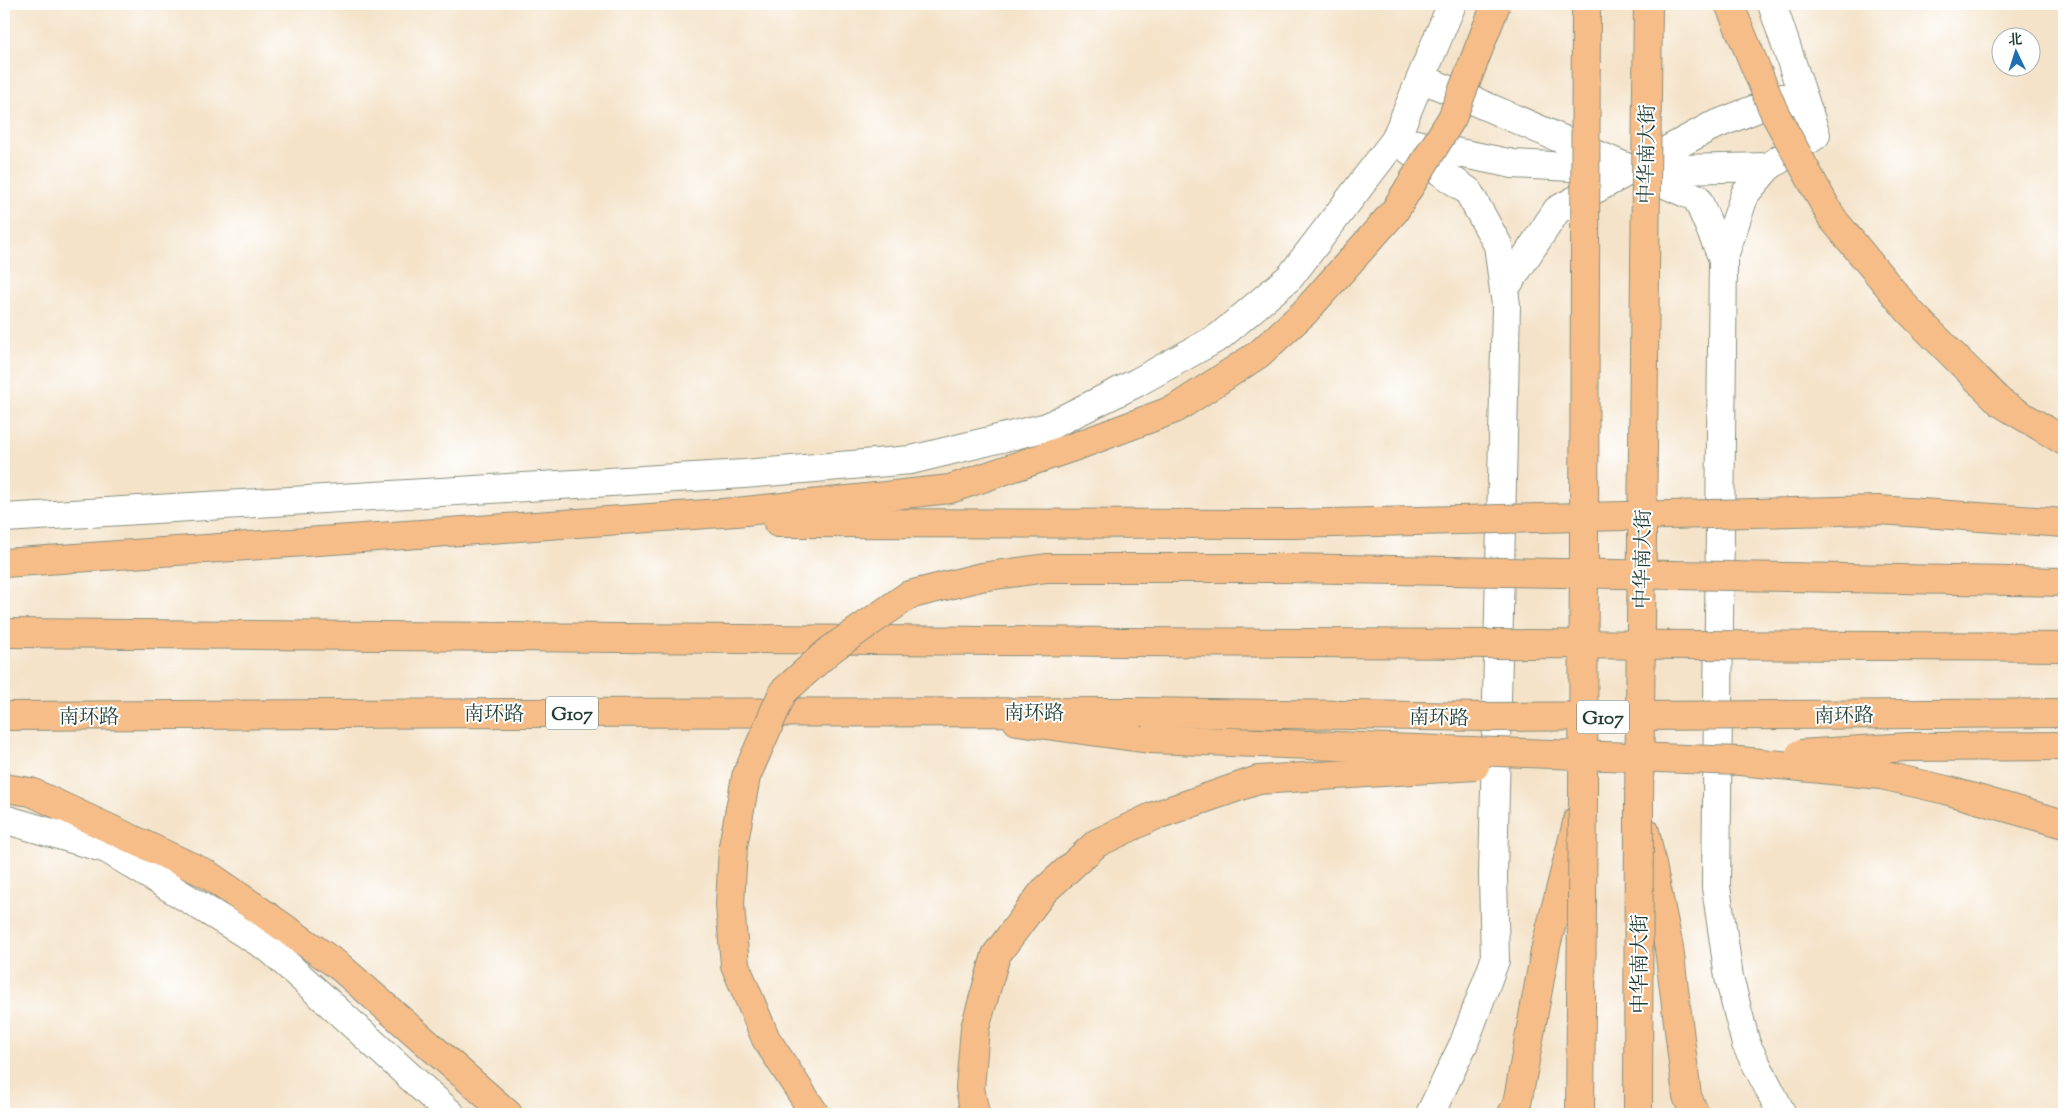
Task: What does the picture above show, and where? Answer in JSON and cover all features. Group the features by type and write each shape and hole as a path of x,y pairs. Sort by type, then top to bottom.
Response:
{"main road":[{"path":"4,563 736,512 950,489 1082,444 1175,409 1259,354 1304,313 1394,212 1452,118 1496,4"},
{"path":"1580,1114 1586,4"},
{"name":"中华南大街","path":"1638,1114 1639,803 1648,4"},
{"path":"1729,4 1775,114 1832,218 1909,311 2001,403 2064,441"},
{"path":"587,523 1292,524 1879,510 2064,523"},
{"path":"815,1114 766,1038 735,966 730,905 733,846 746,777 783,692 830,650 909,595 981,577 1046,568 1305,569 2064,582"},
{"path":"4,632 1123,642 2064,647"},
{"path":"954,712 1149,739 1740,761 1882,775 1946,790 2064,824"},
{"name":"南环路","path":"4,716 1141,712 1485,717 2064,713"},
{"path":"1704,760 1908,747 2064,746"},
{"path":"975,1114 970,1088 975,1028 996,955 1043,892 1098,843 1154,816 1258,780 1474,766 1564,754"},
{"path":"4,788 31,792 207,874 339,966 508,1114"},
{"path":"1512,1114 1517,1104 1546,946 1583,798"},
{"path":"1639,803 1669,948 1687,1096 1695,1114"}],"street":[{"path":"4,518 744,474 902,460 1047,426 1136,383 1219,337 1290,277 1395,140 1452,4"},
{"path":"1772,4 1816,135 1768,167 1745,194 1723,259 1716,887 1729,977 1746,1044 1782,1114"},
{"path":"1421,78 1697,198 1723,259"},
{"path":"1504,290 1557,210 1710,127 1783,98 1807,104"},
{"path":"1395,140 1513,164 1631,170 1768,167"},
{"path":"1395,140 1468,191 1498,245 1505,314 1493,876 1495,960 1464,1043 1430,1114"},
{"path":"4,819 106,849 270,949 451,1114"}]}
